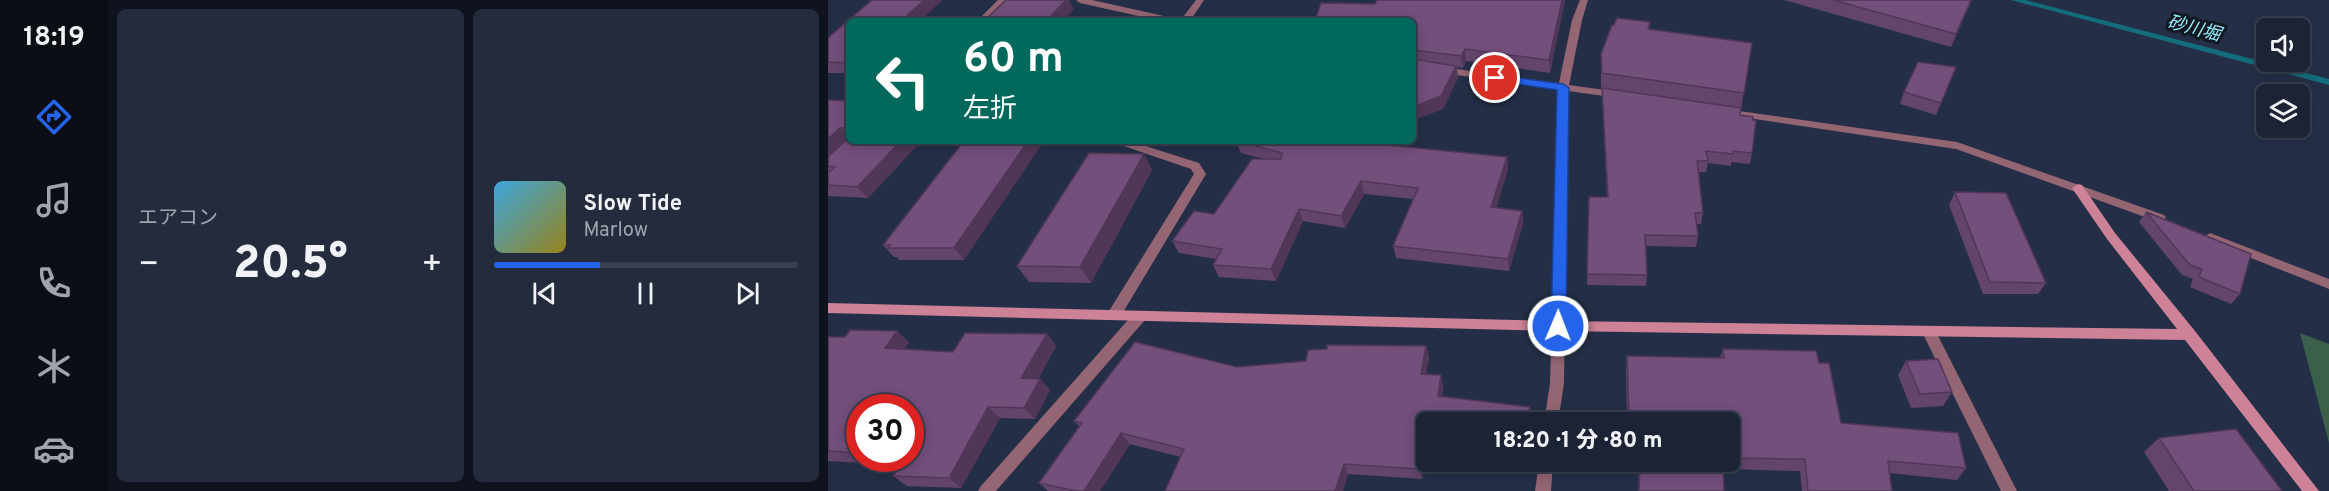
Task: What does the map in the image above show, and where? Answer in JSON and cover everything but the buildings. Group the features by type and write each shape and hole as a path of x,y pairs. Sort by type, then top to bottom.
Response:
{"street":[{"path":"985,18 1003,0"},
{"path":"1080,0 1160,18"},
{"path":"1187,18 1200,0"},
{"path":"1553,412 1557,383 1563,88 1577,20 1584,0"},
{"path":"1416,66 1626,96"},
{"path":"1718,111 1957,146 2175,224"},
{"path":"1114,315 1200,174 1195,166 1128,144"},
{"path":"2078,188 2111,236 2311,491"},
{"path":"2197,232 2329,284"},
{"path":"828,308 1558,326 2190,335"},
{"path":"986,491 1140,316"},
{"path":"1929,332 2009,491"},
{"path":"1543,491 1545,472"}],"green space":[{"path":"2300,333 2329,344 2329,443"}],"waterway":[{"name":"砂川堀","path":"2015,0 2329,82"}],"route":[{"path":"1495,78 1563,88 1558,326"}]}
